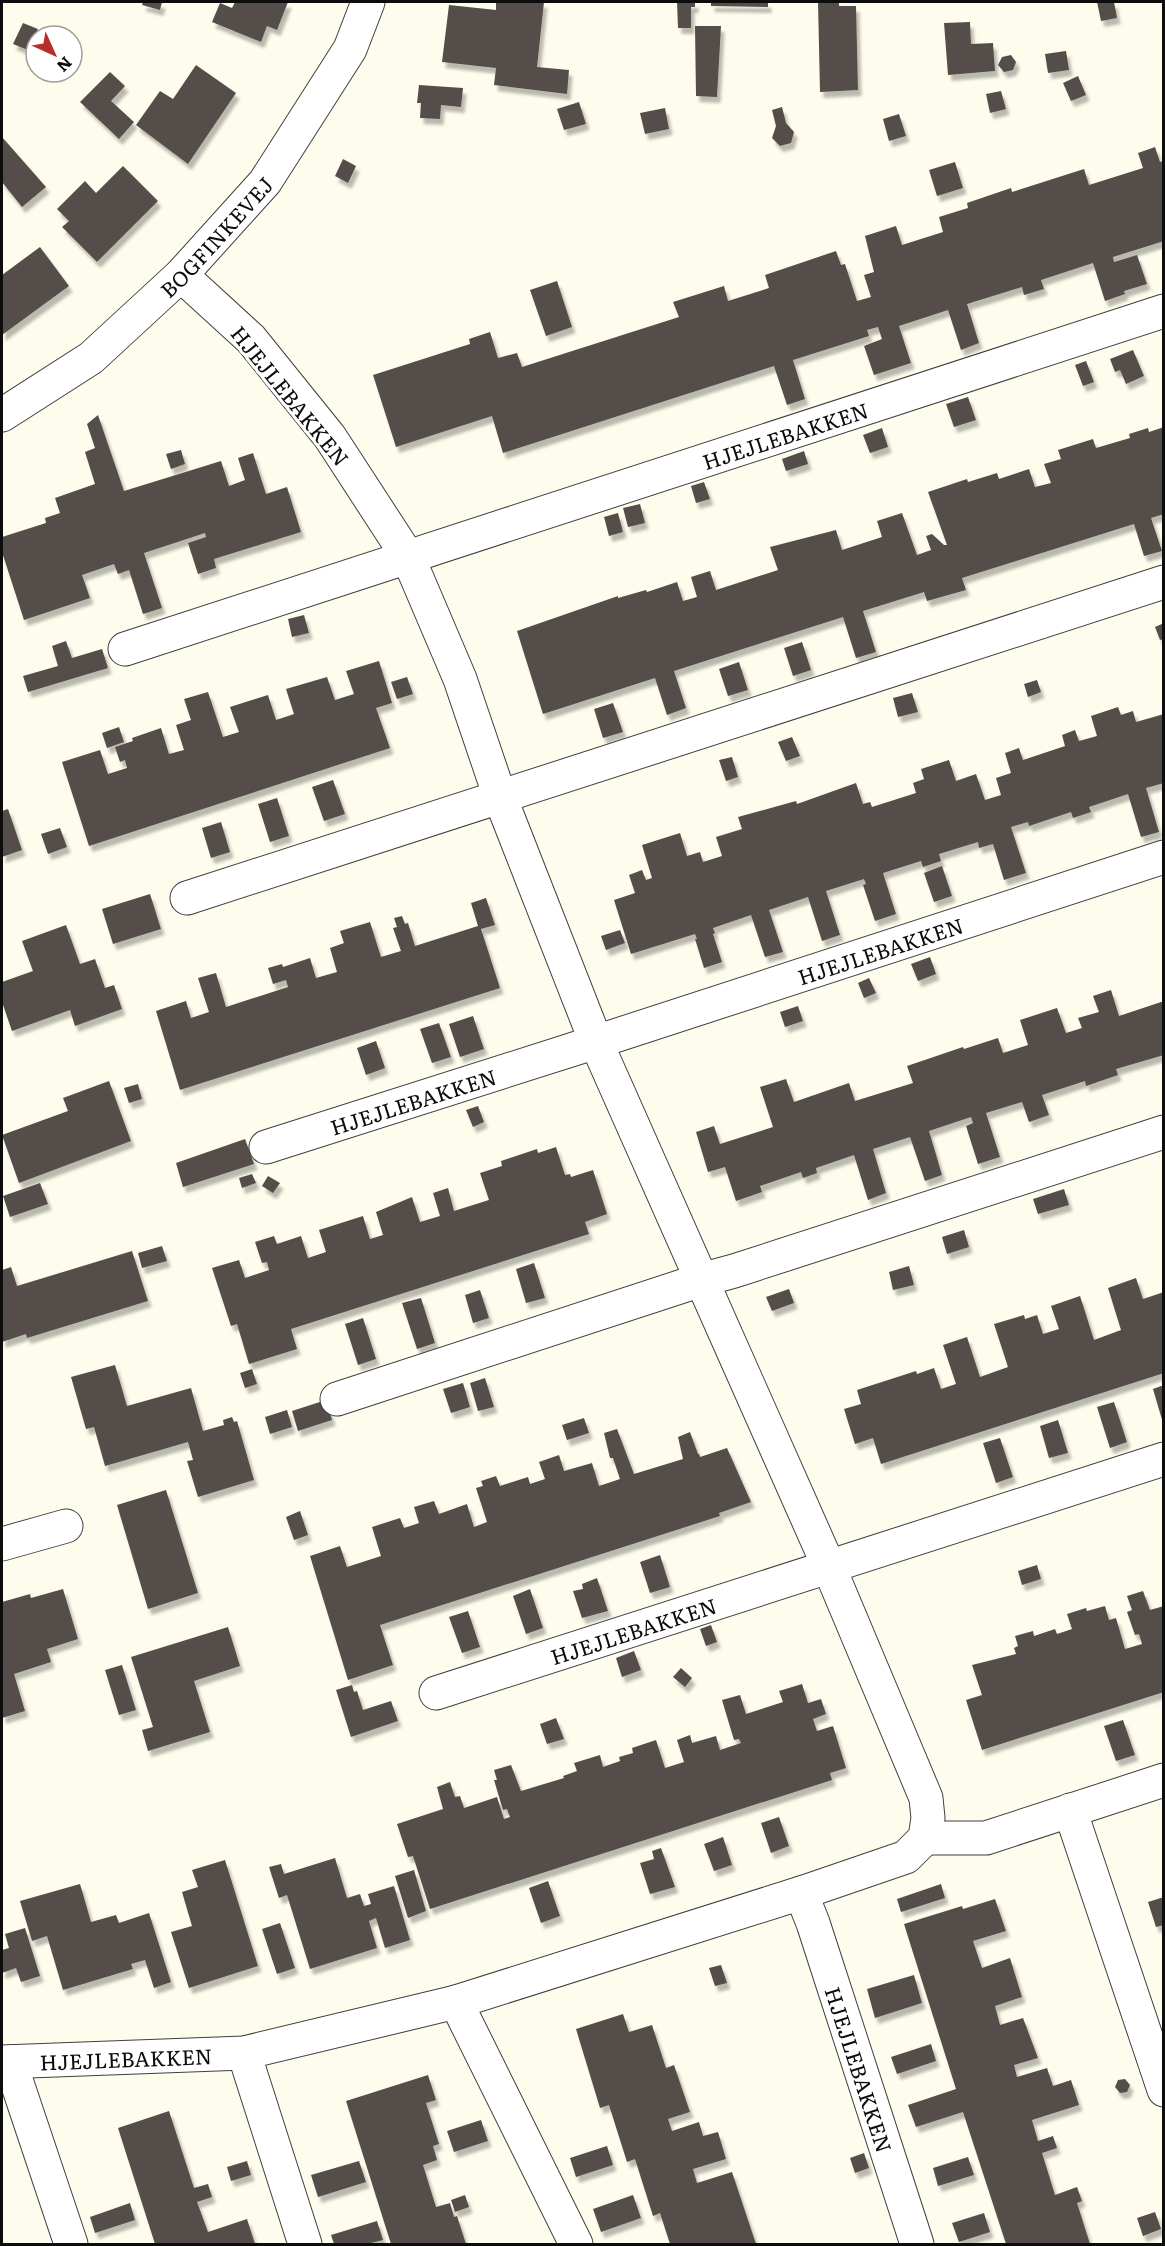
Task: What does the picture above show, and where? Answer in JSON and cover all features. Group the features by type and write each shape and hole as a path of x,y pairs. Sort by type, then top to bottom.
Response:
{"street":[{"name":"BOGFINKEVEJ","path":"2,415 91,358 181,275 265,182 350,49 368,2"},
{"name":"HJEJLEBAKKEN","path":"71,2244 6,2062 244,2053 456,2002 801,1893 906,1857 925,1838 928,1818 926,1798 829,1567 596,1042 500,796 460,679 408,557 330,437 251,339 181,275"},
{"name":"HJEJLEBAKKEN","path":"124,649 1164,311"},
{"path":"187,898 1164,582"},
{"name":"HJEJLEBAKKEN","path":"266,1147 1164,857"},
{"path":"337,1399 1164,1132"},
{"name":"HJEJLEBAKKEN","path":"436,1693 1164,1459"},
{"path":"2,1545 66,1526"},
{"path":"925,1838 986,1838 1164,1780"},
{"path":"1071,1810 1164,2090"},
{"name":"HJEJLEBAKKEN","path":"801,1893 813,1923 917,2244"},
{"path":"456,2002 576,2244"},
{"name":"HJEJLEBAKKEN","path":"244,2053 305,2244"}],"building":[{"path":"143,2 162,2 160,10 142,5"},
{"path":"235,2 288,2 277,30 267,26 261,42 212,22 220,3 232,8"},
{"path":"496,2 544,2 537,67 569,70 567,94 494,85 496,68 442,62 449,5 496,10"},
{"path":"677,2 695,2 695,7 691,7 691,28 678,28"},
{"path":"711,2 768,2 768,7 711,6"},
{"path":"818,2 839,2 839,6 856,6 858,90 820,92"},
{"path":"1097,2 1114,2 1117,18 1101,21"},
{"path":"970,22 971,44 993,43 995,71 948,75 944,23"},
{"path":"23,23 26,24 24,48 13,44"},
{"path":"695,26 721,26 717,97 696,96"},
{"path":"1066,51 1069,70 1048,73 1045,54"},
{"path":"1011,55 1016,62 1013,70 1004,72 998,65 1002,57"},
{"path":"196,65 236,93 188,164 136,125 160,91 173,99"},
{"path":"110,72 125,86 111,101 134,122 119,139 80,102"},
{"path":"1078,76 1086,95 1071,101 1063,83"},
{"path":"419,85 463,88 461,107 441,105 440,119 420,118 421,103 417,103"},
{"path":"1001,91 1006,109 990,113 986,94"},
{"path":"579,102 586,124 564,130 557,109"},
{"path":"782,107 786,123 794,132 791,143 780,146 772,138 776,126 772,110"},
{"path":"665,108 669,129 645,134 640,113"},
{"path":"899,114 906,136 889,141 883,119"},
{"path":"2,137 46,187 22,207 2,182"},
{"path":"1155,147 1160,162 1164,161 1164,241 1113,257 1114,262 1137,255 1147,284 1124,291 1125,294 1105,301 1093,263 1041,280 1044,289 1024,295 1022,287 967,304 979,343 961,350 948,310 899,326 911,363 874,375 864,346 882,339 878,327 867,330 869,336 793,360 805,399 787,405 774,366 503,453 492,416 396,447 373,375 470,344 469,339 490,332 498,358 517,353 522,367 679,317 673,302 724,286 728,301 769,288 765,275 836,251 841,265 845,264 857,301 871,297 864,275 874,272 865,236 896,226 902,245 943,232 939,217 968,208 967,203 1011,188 1012,192 1084,169 1089,185 1143,168 1138,153"},
{"path":"343,159 356,166 348,183 335,176"},
{"path":"955,162 963,188 937,196 929,170"},
{"path":"123,166 158,201 97,262 62,227 69,221 57,209 85,181 96,193"},
{"path":"40,247 69,286 2,335 2,275"},
{"path":"557,281 572,327 546,336 530,290"},
{"path":"1133,350 1144,376 1126,384 1120,370 1115,372 1110,359"},
{"path":"1086,361 1094,382 1083,386 1075,365"},
{"path":"968,397 976,420 954,427 946,404"},
{"path":"98,415 124,491 221,461 229,486 245,480 238,458 253,453 266,494 287,487 301,532 214,559 216,568 198,574 188,543 206,537 205,533 144,553 162,608 143,614 129,570 118,574 114,564 82,575 90,598 24,620 2,552 2,537 46,523 45,518 60,513 55,498 95,484 85,452 95,448 87,424"},
{"path":"1164,427 1164,514 1151,518 1162,551 1144,556 1134,524 962,578 966,590 927,601 924,592 863,611 876,652 856,658 843,617 674,671 686,708 667,715 655,678 543,714 517,631 618,596 618,598 646,590 647,592 677,582 683,601 697,597 691,577 710,571 716,590 778,570 770,547 836,530 842,550 882,537 877,521 902,513 917,555 931,550 926,536 932,534 947,545 928,492 967,479 968,482 997,473 999,479 1029,469 1035,487 1051,483 1044,464 1061,459 1058,450 1093,439 1096,448 1130,438 1129,434 1148,428 1149,432"},
{"path":"882,428 888,447 870,453 863,435"},
{"path":"181,450 185,464 171,469 166,454"},
{"path":"804,451 808,464 786,471 782,459"},
{"path":"704,482 710,499 696,503 691,486"},
{"path":"640,504 645,523 628,527 623,508"},
{"path":"618,513 623,532 609,536 604,517"},
{"path":"304,615 309,633 292,637 288,619"},
{"path":"1164,623 1164,639 1160,640 1155,627"},
{"path":"66,641 72,658 102,649 108,668 28,692 23,676 58,666 52,646"},
{"path":"802,642 811,670 793,676 784,648"},
{"path":"379,661 392,703 376,708 390,748 89,846 62,762 100,750 108,774 127,768 125,760 120,762 115,747 133,741 132,738 161,728 169,754 184,750 176,725 191,720 184,699 208,692 223,737 239,732 230,707 268,695 276,720 294,714 286,689 327,677 335,700 354,694 346,671"},
{"path":"739,662 748,690 728,696 719,669"},
{"path":"407,677 413,694 397,699 391,682"},
{"path":"1037,680 1041,692 1028,697 1024,684"},
{"path":"912,693 918,712 898,717 893,698"},
{"path":"613,703 623,732 603,738 594,709"},
{"path":"1118,707 1121,715 1133,711 1136,722 1164,714 1164,783 1146,788 1159,832 1141,837 1128,794 1089,807 1091,812 1073,818 1071,812 1029,826 1028,822 1011,827 1026,873 1004,880 993,844 979,848 978,842 939,854 941,861 923,867 921,861 883,873 896,914 875,921 863,885 866,884 864,879 826,891 840,935 822,941 808,897 769,910 783,952 765,957 751,915 713,928 722,962 704,968 695,934 631,954 614,900 635,893 629,875 642,870 646,880 652,878 642,845 680,833 687,856 700,852 703,862 722,856 716,837 742,829 738,817 796,801 797,804 856,783 863,804 870,802 872,807 916,793 913,783 924,779 921,769 949,760 956,781 976,774 985,800 1001,795 996,778 1011,773 1005,753 1019,748 1023,760 1065,746 1062,735 1075,730 1079,741 1097,736 1091,716"},
{"path":"119,727 124,742 107,748 102,733"},
{"path":"792,737 800,756 786,761 778,742"},
{"path":"732,757 738,777 726,781 719,760"},
{"path":"333,780 345,814 324,821 312,787"},
{"path":"277,798 289,836 270,842 258,804"},
{"path":"8,809 22,850 2,857 2,811"},
{"path":"221,822 230,852 211,858 202,828"},
{"path":"60,828 67,847 48,854 41,834"},
{"path":"942,866 952,896 934,902 924,873"},
{"path":"150,894 161,929 113,944 102,909"},
{"path":"486,898 495,925 481,929 500,988 180,1090 156,1011 186,1001 191,1018 209,1012 198,978 216,973 226,1007 288,987 286,980 273,984 268,968 282,964 283,967 310,958 316,978 337,972 330,948 344,943 340,931 370,922 381,957 401,951 393,928 397,927 394,918 402,916 405,924 408,923 415,946 478,926 471,903"},
{"path":"66,925 80,964 95,959 105,988 114,985 122,1009 75,1026 70,1010 12,1031 2,1002 2,982 33,971 22,941"},
{"path":"620,930 625,943 606,950 601,936"},
{"path":"930,957 936,974 918,981 911,964"},
{"path":"869,978 876,993 864,998 858,983"},
{"path":"1111,990 1119,1016 1164,1001 1164,1055 1116,1069 1118,1075 1086,1086 1085,1081 1042,1095 1049,1115 1029,1122 1022,1102 986,1113 1000,1157 978,1164 966,1126 973,1123 971,1117 929,1131 942,1175 925,1181 910,1137 873,1149 886,1193 868,1200 854,1155 816,1168 817,1173 803,1178 801,1172 760,1186 762,1192 736,1201 725,1167 708,1172 696,1132 714,1126 720,1144 773,1127 760,1087 786,1079 794,1102 849,1083 855,1101 913,1083 907,1066 963,1047 964,1049 998,1038 1003,1053 1028,1045 1020,1020 1057,1008 1066,1033 1082,1028 1078,1018 1099,1012 1093,996"},
{"path":"798,1006 803,1021 785,1027 780,1012"},
{"path":"473,1016 484,1049 460,1057 449,1024"},
{"path":"439,1023 451,1057 432,1063 420,1029"},
{"path":"376,1041 385,1068 366,1075 357,1048"},
{"path":"109,1081 131,1141 19,1183 2,1135 68,1111 63,1098"},
{"path":"138,1084 142,1099 129,1103 124,1088"},
{"path":"478,1106 484,1122 473,1127 466,1110"},
{"path":"245,1139 254,1164 183,1187 176,1163"},
{"path":"556,1147 565,1175 570,1174 571,1177 593,1170 607,1214 585,1222 589,1234 291,1329 297,1349 249,1364 237,1324 231,1326 212,1268 239,1260 245,1278 269,1270 267,1262 262,1263 255,1242 274,1236 277,1244 301,1236 308,1258 326,1252 319,1230 363,1216 370,1239 383,1235 376,1212 412,1197 420,1222 440,1216 433,1193 448,1188 454,1211 489,1200 480,1173 502,1166 501,1161 537,1149 538,1153"},
{"path":"252,1174 256,1183 242,1188 239,1178"},
{"path":"268,1176 280,1183 273,1193 262,1186"},
{"path":"40,1183 48,1204 10,1217 3,1196"},
{"path":"1064,1189 1069,1205 1038,1214 1033,1199"},
{"path":"964,1230 969,1247 947,1254 942,1237"},
{"path":"162,1246 167,1261 142,1268 138,1253"},
{"path":"132,1251 148,1301 27,1338 26,1334 2,1342 2,1270 11,1267 17,1286"},
{"path":"534,1263 545,1298 526,1303 516,1269"},
{"path":"909,1266 914,1285 893,1290 889,1272"},
{"path":"1136,1278 1143,1299 1164,1292 1164,1373 881,1464 873,1438 855,1444 844,1409 861,1404 857,1390 916,1371 917,1374 934,1368 941,1389 956,1384 943,1345 967,1337 980,1377 1008,1367 994,1324 1024,1315 1025,1319 1037,1315 1043,1334 1059,1329 1051,1306 1080,1296 1094,1340 1121,1330 1108,1288"},
{"path":"789,1289 794,1303 772,1311 766,1297"},
{"path":"480,1290 489,1318 473,1323 465,1295"},
{"path":"421,1298 435,1343 417,1349 402,1303"},
{"path":"363,1318 376,1359 358,1365 345,1324"},
{"path":"115,1365 127,1406 191,1388 203,1431 224,1425 223,1420 232,1417 234,1422 237,1421 254,1480 198,1497 187,1461 193,1460 188,1442 105,1466 94,1427 86,1429 71,1377"},
{"path":"252,1369 257,1384 245,1388 240,1373"},
{"path":"485,1378 494,1407 478,1411 470,1383"},
{"path":"463,1383 470,1407 451,1413 443,1389"},
{"path":"1164,1385 1164,1422 1163,1423 1153,1389"},
{"path":"326,1400 332,1420 298,1431 292,1411"},
{"path":"1114,1402 1127,1442 1110,1448 1097,1407"},
{"path":"287,1410 292,1427 270,1434 265,1417"},
{"path":"584,1418 589,1433 567,1440 562,1425"},
{"path":"1058,1420 1068,1453 1049,1458 1040,1426"},
{"path":"617,1429 634,1474 683,1459 678,1437 690,1432 700,1457 727,1448 751,1502 719,1513 720,1516 380,1625 393,1665 348,1680 310,1556 340,1546 347,1567 381,1556 372,1527 400,1518 404,1528 419,1523 414,1507 434,1501 439,1514 467,1504 474,1527 487,1522 476,1488 483,1486 481,1481 496,1476 500,1486 528,1477 530,1484 545,1479 539,1462 559,1455 564,1471 592,1463 599,1486 620,1479 613,1458 610,1458 604,1433"},
{"path":"1000,1438 1013,1477 996,1483 983,1443"},
{"path":"166,1490 198,1593 148,1609 117,1505"},
{"path":"300,1511 308,1535 294,1540 286,1517"},
{"path":"660,1555 670,1587 650,1593 640,1562"},
{"path":"1037,1565 1041,1579 1022,1585 1018,1571"},
{"path":"597,1578 608,1611 582,1618 573,1591 583,1589 582,1584"},
{"path":"63,1589 78,1639 47,1649 51,1662 14,1674 25,1711 2,1718 2,1602 30,1594 31,1598"},
{"path":"530,1589 543,1628 526,1634 513,1596"},
{"path":"1143,1591 1150,1610 1164,1606 1164,1692 982,1750 966,1700 982,1695 972,1665 1016,1654 1014,1648 1018,1646 1015,1636 1033,1631 1034,1636 1055,1629 1057,1634 1072,1629 1067,1614 1086,1608 1087,1611 1105,1606 1109,1620 1116,1618 1125,1649 1142,1644 1139,1634 1135,1635 1127,1612 1132,1610 1127,1596"},
{"path":"468,1611 480,1647 462,1653 449,1617"},
{"path":"711,1625 717,1642 706,1646 700,1629"},
{"path":"228,1627 240,1666 194,1681 210,1732 148,1751 142,1730 153,1727 131,1657"},
{"path":"634,1651 641,1670 622,1677 616,1658"},
{"path":"122,1665 136,1710 119,1715 105,1670"},
{"path":"681,1668 692,1678 685,1687 673,1677"},
{"path":"802,1684 808,1703 821,1699 826,1714 813,1719 817,1731 833,1726 846,1768 830,1773 832,1780 430,1909 413,1856 408,1857 397,1824 443,1809 437,1787 450,1782 455,1797 460,1796 464,1808 497,1797 504,1819 510,1817 507,1809 503,1810 494,1780 497,1780 494,1770 511,1765 521,1791 564,1778 563,1776 577,1771 574,1763 600,1755 603,1767 620,1761 619,1757 633,1753 632,1748 656,1740 665,1768 684,1762 677,1740 690,1735 692,1743 716,1736 720,1750 741,1743 739,1739 734,1740 722,1700 740,1695 746,1714 783,1702 779,1691"},
{"path":"352,1685 354,1692 357,1691 363,1710 391,1701 398,1721 351,1737 336,1690"},
{"path":"556,1718 564,1739 547,1744 540,1724"},
{"path":"1123,1720 1135,1755 1116,1761 1104,1726"},
{"path":"779,1817 789,1846 771,1853 761,1823"},
{"path":"723,1837 732,1865 714,1871 704,1844"},
{"path":"661,1848 675,1887 650,1894 640,1863 654,1859 652,1851"},
{"path":"335,1858 347,1898 360,1894 364,1906 371,1904 368,1894 394,1886 410,1940 385,1948 376,1918 369,1921 377,1948 310,1969 287,1895 279,1898 269,1867 281,1864 284,1874"},
{"path":"225,1860 258,1966 189,1988 171,1932 192,1926 182,1892 198,1887 192,1870"},
{"path":"414,1870 426,1911 408,1918 395,1876"},
{"path":"548,1881 560,1916 541,1923 529,1888"},
{"path":"80,1884 91,1922 116,1915 119,1923 149,1913 171,1982 154,1988 145,1960 131,1964 133,1969 63,1990 47,1936 32,1941 20,1901"},
{"path":"941,1884 945,1898 901,1912 897,1899"},
{"path":"1164,1897 1164,1925 1156,1927 1148,1902"},
{"path":"995,1899 1006,1931 973,1941 982,1968 1010,1958 1022,1997 995,2006 1000,2025 1023,2018 1038,2058 1014,2065 1017,2077 1047,2068 1053,2086 1071,2080 1079,2105 1032,2120 1038,2141 1053,2136 1057,2148 1042,2153 1055,2195 1077,2187 1082,2201 1077,2203 1090,2244 1006,2244 963,2112 916,2127 908,2105 956,2089 904,1924 962,1906 963,1909"},
{"path":"280,1923 295,1968 277,1974 262,1929"},
{"path":"25,1928 40,1976 21,1982 16,1968 2,1973 2,1950 9,1948 5,1934"},
{"path":"721,1965 727,1983 715,1986 709,1968"},
{"path":"914,1975 922,2003 875,2018 867,1989"},
{"path":"623,2014 629,2032 652,2025 666,2068 674,2065 690,2112 668,2119 672,2131 699,2122 703,2136 718,2132 726,2159 693,2169 697,2183 732,2172 756,2244 670,2244 660,2213 653,2216 635,2159 627,2162 609,2105 600,2108 576,2029"},
{"path":"931,2044 936,2061 897,2074 891,2057"},
{"path":"428,2075 436,2100 426,2103 439,2144 433,2146 437,2160 423,2165 436,2207 450,2203 466,2244 391,2244 346,2101"},
{"path":"1125,2079 1130,2085 1127,2092 1120,2093 1115,2087 1118,2080"},
{"path":"169,2111 194,2188 208,2184 212,2197 197,2202 208,2232 247,2219 255,2244 155,2244 118,2128"},
{"path":"481,2120 488,2141 454,2152 447,2131"},
{"path":"607,2146 613,2165 576,2177 570,2158"},
{"path":"864,2153 869,2168 855,2173 850,2158"},
{"path":"968,2157 974,2175 938,2186 933,2168"},
{"path":"247,2161 251,2175 231,2181 227,2167"},
{"path":"359,2161 366,2182 318,2197 311,2175"},
{"path":"465,2195 469,2207 455,2212 451,2200"},
{"path":"633,2195 641,2218 601,2232 593,2209"},
{"path":"130,2203 135,2220 95,2233 90,2217"},
{"path":"1155,2212 1161,2229 1143,2236 1137,2218"},
{"path":"984,2213 990,2232 959,2242 952,2223"},
{"path":"377,2221 383,2240 367,2244 334,2244 331,2235"}]}
